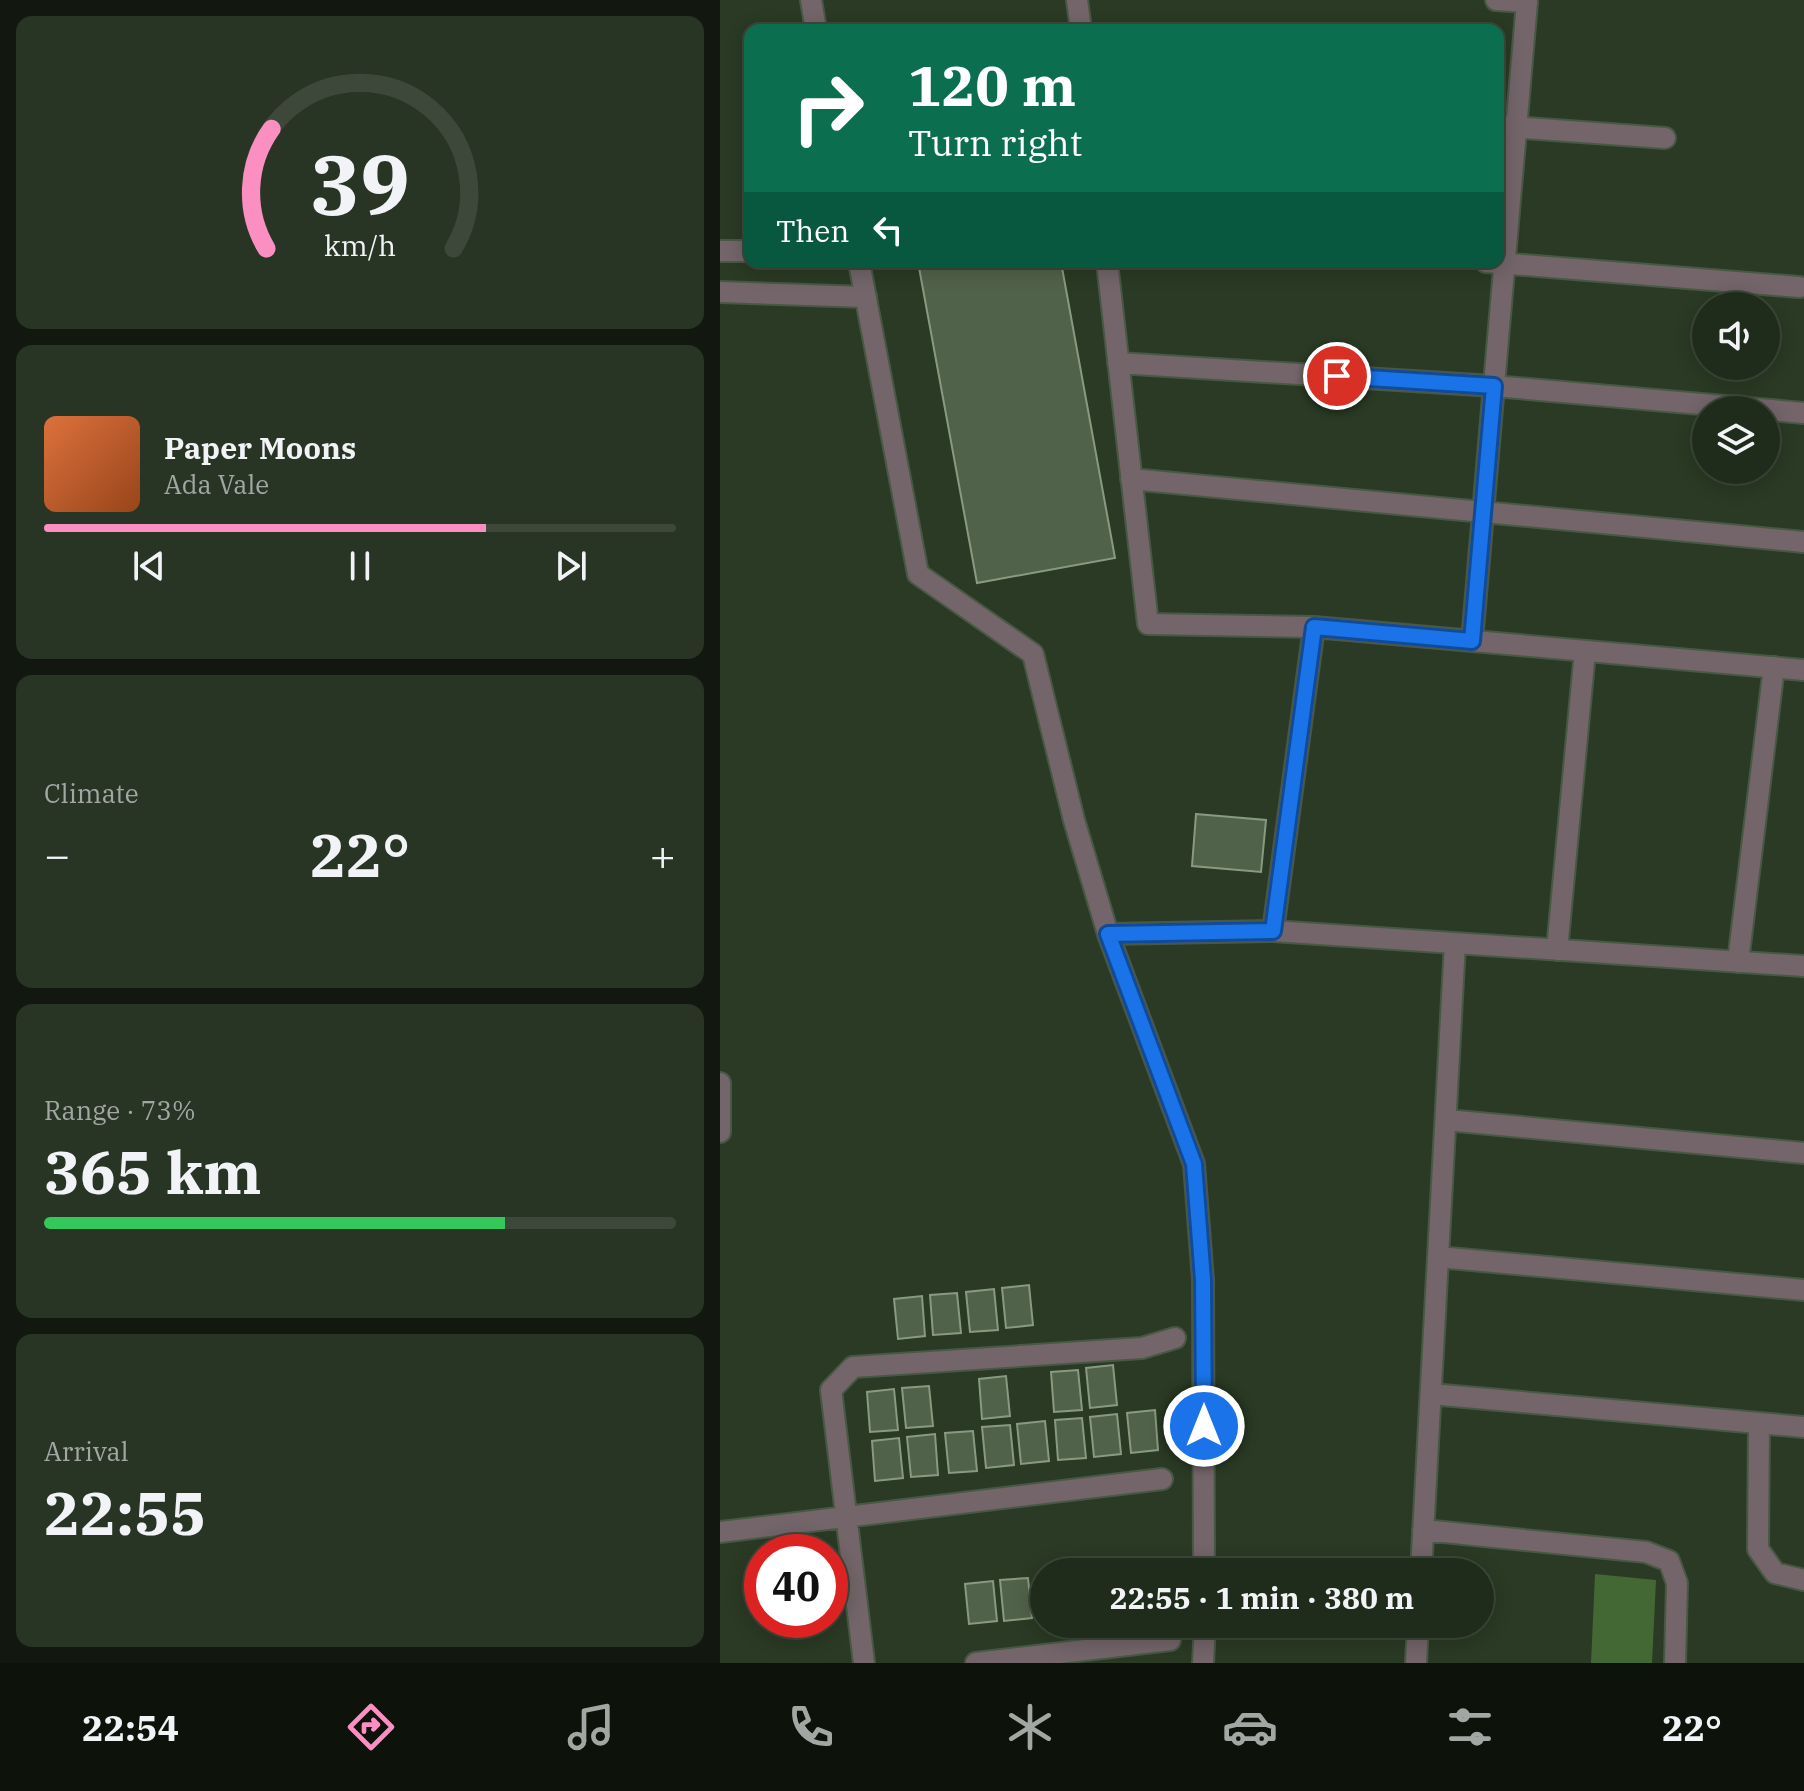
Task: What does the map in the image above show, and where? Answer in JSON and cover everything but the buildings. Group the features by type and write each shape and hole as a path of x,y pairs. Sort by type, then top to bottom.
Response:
{"street":[{"path":"811,0 815,24"},
{"path":"1077,0 1080,24"},
{"path":"1496,0 1527,2 1504,161"},
{"path":"1507,127 1665,138"},
{"path":"720,251 744,251"},
{"path":"1504,264 1799,287"},
{"path":"860,268 918,574 1033,654 1074,820 1108,934 1194,1164 1203,1280 1204,1558"},
{"path":"1108,268 1148,624 1314,627 1804,670"},
{"path":"1472,641 1494,386 1495,268"},
{"path":"720,292 866,297"},
{"path":"1118,363 1494,386 1804,413"},
{"path":"1131,479 1804,542"},
{"path":"1273,931 1314,627"},
{"path":"1557,950 1585,651"},
{"path":"1738,962 1774,667"},
{"path":"1108,934 1273,931 1804,966"},
{"path":"1422,1558 1455,943"},
{"path":"720,1083 720,1132"},
{"path":"1446,1120 1804,1153"},
{"path":"1438,1257 1804,1290"},
{"path":"864,1663 831,1390 853,1367 1142,1348 1175,1338"},
{"path":"1431,1394 1804,1427"},
{"path":"1759,1423 1758,1549 1775,1573 1804,1580"},
{"path":"720,1532 1162,1479"},
{"path":"1423,1530 1646,1552 1669,1561 1677,1583 1675,1663"},
{"path":"1203,1663 1204,1638"},
{"path":"1416,1663 1417,1638"},
{"path":"976,1663 1170,1640"}],"green space":[{"path":"1595,1574 1656,1580 1652,1663 1591,1663"}],"route":[{"path":"1204,1426 1203,1280 1194,1164 1108,934 1273,931 1314,627 1472,641 1494,386 1337,376"}]}
